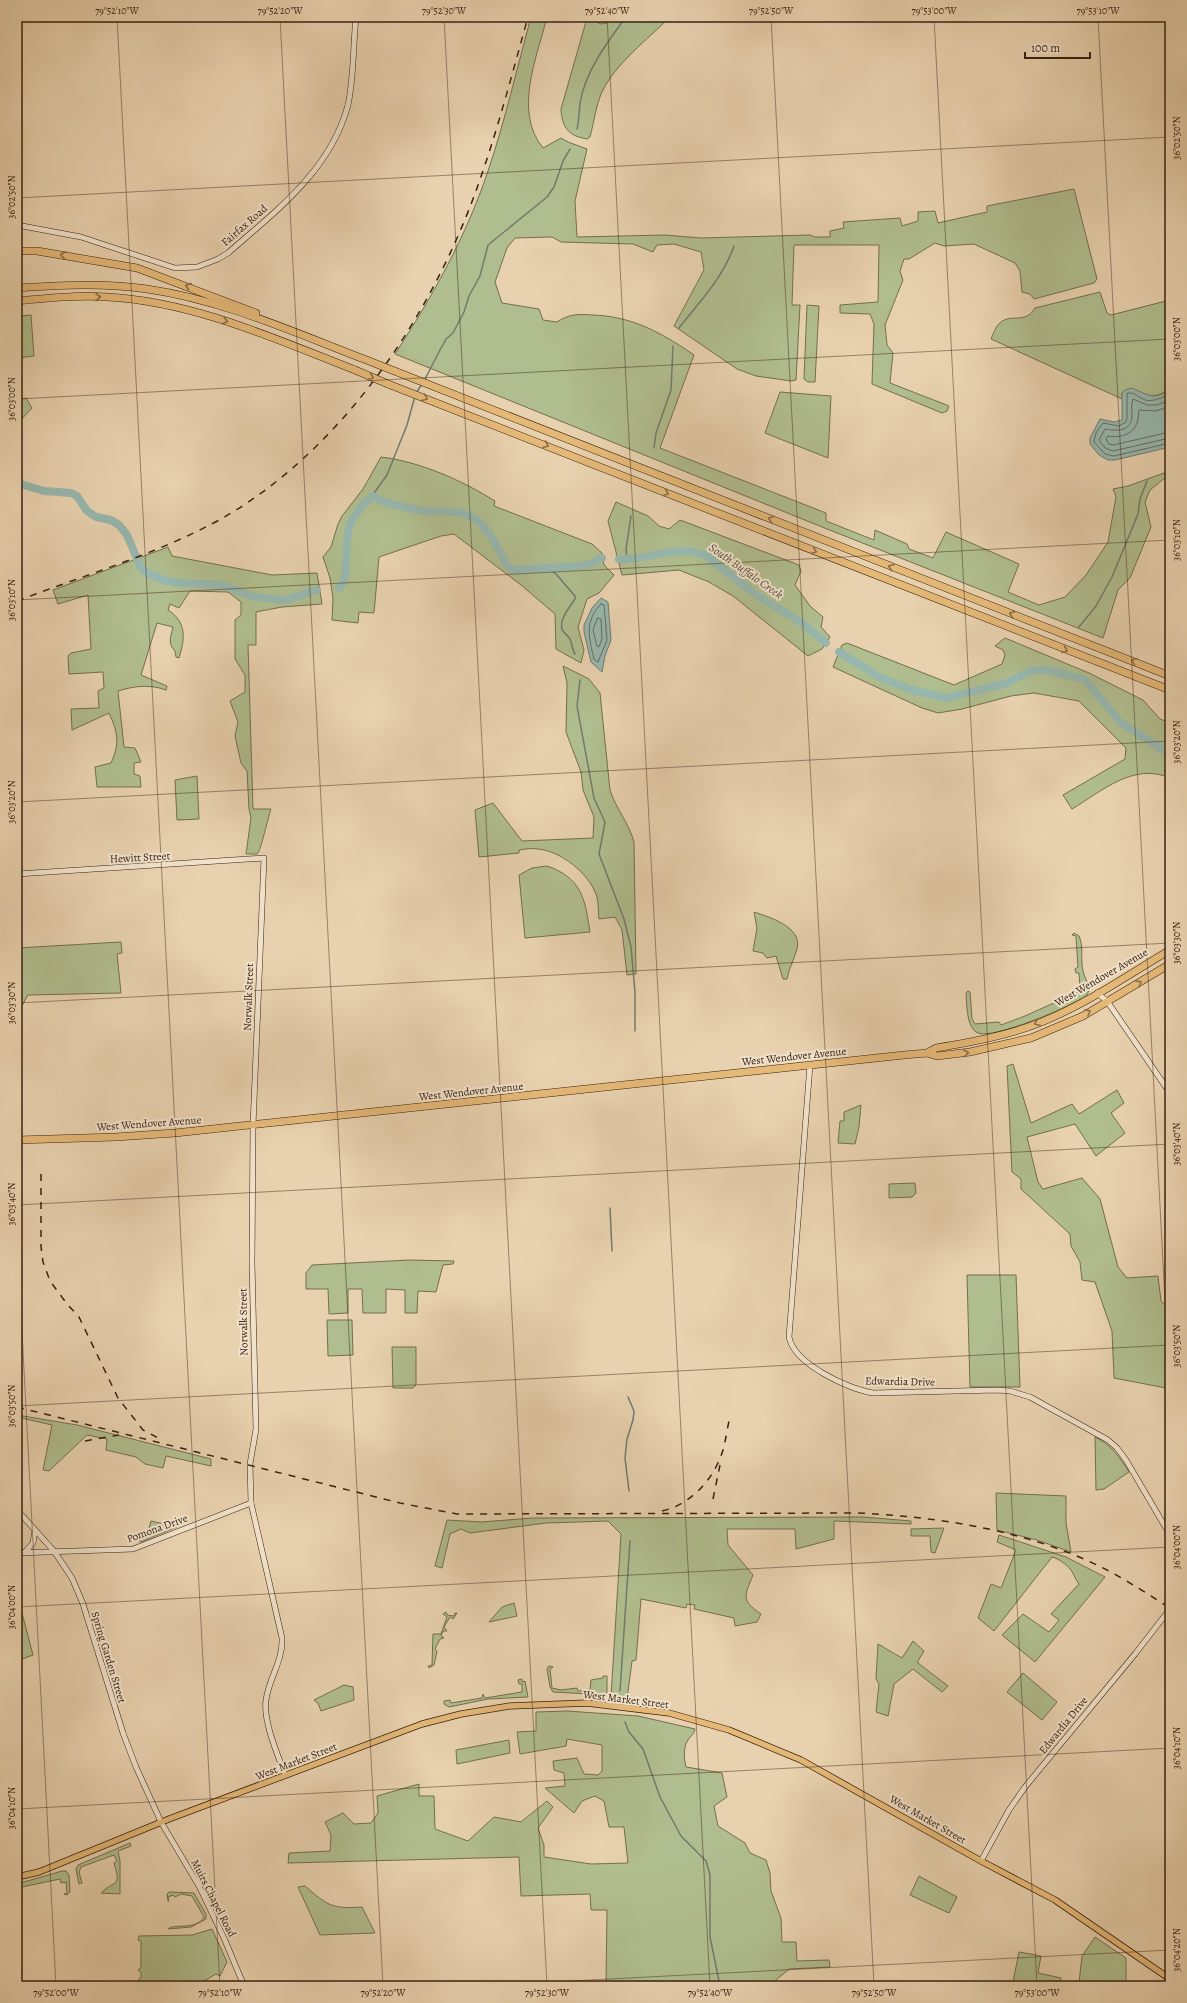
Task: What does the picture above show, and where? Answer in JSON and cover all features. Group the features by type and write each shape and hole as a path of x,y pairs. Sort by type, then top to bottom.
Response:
{"highway":[{"path":"17,251 36,251 137,268 296,328 340,350"},
{"path":"17,288 99,285 147,289 212,302 364,359 1170,676"},
{"path":"17,301 74,297 108,297 144,301 193,311 230,322 1142,679 1170,692"},
{"path":"17,306 74,297"},
{"name":"West Wendover Avenue","path":"927,1053 936,1048 987,1039 1039,1023 1105,989 1170,950"},
{"name":"West Wendover Avenue","path":"17,1140 134,1136 253,1126 810,1065 927,1053 937,1056 970,1052 1031,1038 1058,1028 1108,1001 1170,964"}],"main road":[{"name":"West Market Street","path":"17,1877 39,1872 161,1822 403,1730 444,1718 510,1706 588,1703 669,1714 729,1730 801,1760 981,1861 1055,1900 1170,1979"}],"street":[{"name":"Fairfax Road","path":"17,224 80,237 175,268 197,267 223,256 305,183 318,167 330,148 340,128 349,99 356,17"},
{"name":"Hewitt Street","path":"17,874 264,858"},
{"name":"Norwalk Street","path":"264,858 253,1126 252,1263 256,1429 250,1464 251,1503 282,1638 281,1656 268,1691 266,1705 268,1725 285,1775"},
{"path":"1105,989 1108,1001 1170,1093"},
{"path":"1097,993 1108,1001"},
{"name":"Edwardia Drive","path":"810,1065 788,1337 790,1346 804,1361 858,1391 873,1393 998,1390 1010,1391 1030,1397 1097,1433 1117,1448 1170,1535"},
{"name":"Pomona Drive","path":"17,1553 133,1549 251,1503"},
{"name":"Spring Garden Street","path":"17,1510 54,1551 72,1578 82,1604 123,1733 161,1822"},
{"path":"25,1552 33,1543 35,1530"},
{"name":"Edwardia Drive","path":"981,1861 1009,1810 1026,1787 1136,1654 1170,1608"},
{"name":"Muirs Chapel Road","path":"161,1822 199,1886 224,1938 244,1986"}],"green space":[{"path":"531,17 547,17 533,67 528,101 534,133 543,148 561,138 587,149 575,201 577,237 665,235 701,238 811,235 814,237 830,237 830,231 844,228 843,222 900,218 902,226 918,221 918,212 935,211 938,223 987,212 987,206 1074,189 1097,279 1094,283 1034,299 1030,294 1022,292 1020,271 1015,263 974,244 944,246 935,243 909,259 904,259 900,271 903,280 885,325 887,345 893,353 890,383 949,406 947,411 942,413 872,384 874,324 870,314 840,313 840,305 878,302 879,245 794,245 792,305 800,305 796,380 791,381 756,376 737,369 674,326 704,270 701,252 674,244 657,245 653,252 633,244 561,242 552,237 515,238 507,248 495,282 502,303 539,309 543,320 557,322 570,316 582,315 607,316 633,322 658,333 694,355 660,448 826,513 826,521 874,540 875,530 907,544 909,549 933,558 946,532 1019,564 1008,592 1039,605 1065,597 1086,575 1108,542 1116,497 1113,489 1128,486 1164,473 1166,477 1150,490 1145,502 1151,527 1130,578 1118,590 1103,638 822,527 395,354 422,311 447,266 459,243 479,195 500,133"},
{"path":"611,17 670,17 623,62 615,72 600,97 590,137 587,139 581,138 571,133 565,126 561,109 587,18 601,24 607,23"},
{"path":"1100,292 1107,313 1111,315 1170,300 1170,388 1166,391 1154,396 1146,395 1138,391 1122,393 1122,399 991,339 998,325 1002,321 1007,319 1022,318 1031,313 1035,308"},
{"path":"807,305 819,306 815,382 808,382 804,379"},
{"path":"31,315 34,356 17,358 17,316"},
{"path":"780,392 831,396 828,458 765,433"},
{"path":"26,398 32,408 17,424 17,400"},
{"path":"381,457 411,463 455,479 495,501 494,506 592,544 602,553 604,565 614,575 599,593 587,599 578,627 584,650 581,663 556,649 555,614 521,585 454,534 441,536 379,557 374,613 359,612 358,623 332,620 333,598 330,578 323,557 331,547 342,516 363,489"},
{"path":"616,502 648,516 659,526 669,529 680,520 799,565 801,571 795,585 810,606 823,617 821,627 830,637 822,649 808,656 733,596 709,582 679,570 622,575 608,521"},
{"path":"168,547 172,556 272,575 317,573 322,604 282,607 256,612 256,645 248,645 253,809 271,809 259,852 257,854 246,854 251,818 249,809 247,771 241,763 235,736 238,722 230,701 245,692 245,675 235,659 235,620 241,615 241,602 228,592 190,591 179,608 170,604 168,610 179,620 183,631 179,658 176,657 175,651 170,643 173,627 157,623 141,675 167,686 166,690 142,686 118,691 124,747 135,748 141,762 134,763 134,774 140,776 141,787 97,787 95,767 111,763 117,744 116,732 109,713 72,730 71,709 99,708 98,691 104,688 103,672 69,674 68,656 71,653 91,649 88,595 58,604 53,590"},
{"path":"1005,638 1089,673 1143,700 1160,719 1170,723 1170,778 1157,774 1131,776 1107,787 1072,809 1063,795 1125,759 1126,748 1079,701 1034,693 1011,696 962,709 938,713 922,708 833,667 842,645 847,643 954,685 1002,664 1005,655 1003,650 995,646"},
{"path":"563,666 589,679 600,693 610,790 634,842 636,974 627,975 622,930 615,917 599,919 596,894 587,878 573,864 556,854 535,849 519,850 519,853 479,857 475,810 493,803 522,841 593,838 594,817 583,790 581,772 566,732 567,683"},
{"path":"197,776 199,819 177,820 175,780"},
{"path":"547,866 559,871 575,883 580,891 586,909 590,932 525,938 519,875 532,868"},
{"path":"754,912 776,920 790,929 795,935 797,949 787,979 783,979 776,956 767,958 763,953 753,951 757,928"},
{"path":"1074,933 1079,936 1082,949 1082,967 1089,989 1087,995 1050,1014 999,1032 986,1034 978,1033 974,1030 969,1021 968,1015 966,993 968,991 970,992 972,1019 975,1024 999,1022 1001,1025 1078,992 1077,989 1080,988 1079,973 1076,973 1075,969 1078,967 1076,936 1072,935"},
{"path":"121,942 122,953 117,954 121,993 28,995 19,1011 20,1051 17,1059 17,948"},
{"path":"1013,1064 1031,1123 1072,1104 1079,1114 1117,1090 1124,1103 1111,1113 1125,1133 1096,1156 1075,1124 1027,1137 1038,1182 1043,1189 1082,1178 1100,1199 1118,1267 1127,1278 1158,1276 1161,1301 1170,1309 1170,1383 1167,1383 1166,1388 1114,1378 1112,1331 1095,1282 1082,1280 1080,1262 1071,1246 1070,1234 1021,1189 1021,1179 1012,1172 1007,1066"},
{"path":"861,1105 859,1127 855,1144 838,1143 840,1121 844,1121 844,1112"},
{"path":"915,1183 916,1193 912,1197 889,1198 889,1184"},
{"path":"409,1260 454,1261 453,1264 443,1265 436,1292 418,1291 417,1313 405,1313 405,1290 386,1289 386,1313 363,1313 362,1289 348,1289 348,1313 329,1314 328,1289 306,1289 306,1273 312,1265"},
{"path":"967,1275 1016,1275 1020,1387 970,1387"},
{"path":"327,1320 352,1320 353,1355 328,1356"},
{"path":"392,1347 416,1347 416,1385 413,1388 393,1388"},
{"path":"17,1415 77,1425 211,1459 211,1466 166,1456 163,1468 145,1464 136,1457 106,1450 107,1439 87,1435 49,1471 43,1470 52,1425 17,1417"},
{"path":"1095,1437 1115,1452 1129,1472 1104,1489 1096,1490"},
{"path":"996,1493 1066,1496 1066,1523 1071,1552 1037,1540 997,1530"},
{"path":"863,1517 911,1521 911,1524 834,1521 834,1539 796,1549 795,1529 727,1529 728,1545 753,1575 746,1592 746,1597 750,1605 761,1614 757,1622 735,1626 734,1618 694,1609 695,1605 687,1604 686,1608 641,1599 636,1660 632,1661 627,1699 611,1697 621,1534 608,1521 546,1523 470,1533 461,1529 450,1534 442,1568 435,1566 447,1520 481,1522 533,1518"},
{"path":"151,1521 177,1527 141,1542 139,1541 142,1532 148,1532"},
{"path":"944,1528 935,1553 931,1552 930,1536 911,1536 911,1529"},
{"path":"999,1535 1066,1557 1105,1577 1035,1662 1002,1635 1023,1614 1049,1632 1059,1620 1051,1614 1079,1584 1065,1564 1052,1557 994,1631 978,1618 991,1584 1001,1588 1016,1550 997,1542"},
{"path":"17,1594 33,1655 17,1661"},
{"path":"514,1603 517,1616 489,1622 502,1607"},
{"path":"446,1612 447,1615 454,1616 455,1613 457,1613 453,1619 450,1617 444,1627 447,1631 443,1631 441,1636 444,1638 440,1639 435,1649 437,1651 434,1665 429,1668 428,1666 432,1665 433,1634 441,1634 447,1617 443,1614"},
{"path":"913,1641 924,1651 918,1663 948,1686 942,1692 913,1669 894,1684 888,1716 876,1712 879,1684 876,1679 878,1644 902,1658"},
{"path":"549,1666 553,1667 550,1669 552,1688 561,1690 577,1688 578,1691 590,1690 591,1680 607,1676 607,1695 553,1692 550,1687 547,1669"},
{"path":"1023,1673 1057,1702 1042,1720 1007,1692"},
{"path":"522,1679 522,1682 525,1681 528,1697 488,1699 449,1707 444,1704 444,1701 450,1700 451,1703 482,1698 483,1694 485,1698 522,1692 522,1684 519,1684 518,1680"},
{"path":"344,1685 353,1687 354,1700 321,1711 318,1703 314,1700"},
{"path":"567,1711 638,1716 695,1729 685,1746 684,1757 686,1767 722,1773 727,1797 714,1806 718,1826 745,1843 750,1853 766,1860 770,1873 771,1891 781,1918 782,1942 796,1942 797,1961 829,1960 830,1967 789,1969 769,1986 606,1986 607,1910 591,1910 590,1894 521,1896 519,1857 288,1863 289,1853 330,1851 331,1835 325,1822 343,1813 354,1824 371,1823 378,1813 377,1796 419,1784 419,1796 434,1796 435,1829 468,1841 494,1817 521,1822 547,1801 553,1807 538,1828 544,1845 544,1857 591,1864 628,1863 624,1827 609,1827 604,1801 595,1796 582,1801 574,1813 545,1788 565,1786 564,1773 554,1770 553,1761 577,1758 584,1774 598,1775 602,1771 602,1745 567,1739 566,1746 520,1754 517,1732 536,1731 536,1712"},
{"path":"509,1740 510,1753 457,1764 456,1750"},
{"path":"130,1843 131,1846 118,1851 120,1861 120,1894 101,1893 117,1880 114,1863 117,1861 114,1855 81,1867 79,1872 82,1883 79,1884 76,1869 78,1865"},
{"path":"66,1871 69,1875 70,1892 67,1895 64,1894 67,1893 66,1882 61,1883 60,1879 17,1888 17,1884"},
{"path":"919,1876 957,1897 949,1913 910,1895"},
{"path":"305,1886 319,1898 331,1905 337,1907 362,1907 375,1933 320,1935 298,1887"},
{"path":"169,1892 194,1893 206,1914 206,1919 191,1927 168,1929 171,1927 196,1924 204,1917 192,1896 181,1894 175,1897 173,1895 168,1897 168,1901 167,1894"},
{"path":"212,1929 227,1962 220,1976 216,1974 199,1984 199,1986 141,1986 141,1982 138,1981 141,1977 141,1972 138,1970 141,1968 141,1941 138,1940 139,1936 192,1935"},
{"path":"1095,1937 1126,1958 1126,1986 1088,1986 1079,1982 1082,1956"},
{"path":"1019,1952 1041,1956 1038,1973 1061,1978 1060,1986 1038,1986 1013,1982"}],"water":[{"path":"1131,388 1150,396 1155,396 1165,393 1170,388 1170,447 1115,460 1108,460 1099,455 1090,444 1090,438 1100,419 1114,422 1122,420 1122,393"},
{"path":"601,598 608,602 611,640 605,656 602,672 591,662 584,632 584,625 592,608"}],"waterway":[{"path":"577,129 582,92 586,81 598,58 626,17"},
{"path":"424,381 446,339 453,333 464,312 469,296 480,276 488,245 547,197 554,187 563,161 570,149"},
{"path":"679,328 703,299 724,269 734,246"},
{"path":"654,448 656,433 671,390 673,346"},
{"path":"416,393 422,384"},
{"path":"372,496 387,475 407,425 415,396"},
{"path":"1079,627 1096,606 1112,577 1138,514 1140,499 1147,481"},
{"name":"South Buffalo Creek","path":"17,483 44,491 71,493 77,496 87,511 96,517 111,520 119,525 127,535 141,568 147,573 163,580 180,583 222,585 254,597 285,600 317,590"},
{"name":"South Buffalo Creek","path":"339,588 346,569 349,528 358,510 372,496 384,502 404,507 425,511 463,513 475,519 486,529 508,567 514,570 581,566 602,558"},
{"path":"627,560 626,549 631,516"},
{"name":"South Buffalo Creek","path":"619,559 641,558 663,553 685,551 695,552 706,556 758,596 802,623 826,643"},
{"path":"547,567 556,574 575,596 575,599 563,617 561,625 570,639 575,654"},
{"name":"South Buffalo Creek","path":"839,652 881,678 912,690 946,698 1004,684 1034,670 1047,670 1085,680 1121,723 1170,754"},
{"path":"580,680 577,706 594,798 605,822 599,854 624,919 631,947 635,992 635,1031"},
{"path":"610,1208 612,1251"},
{"path":"628,1397 634,1411 633,1420 627,1439 625,1458 629,1491"},
{"path":"620,1691 630,1541"},
{"path":"625,1722 629,1732 643,1749 660,1797 681,1836 706,1861 710,1875 710,1937 720,1986"}],"railway":[{"path":"17,601 172,543 221,519 264,491 304,458 340,421 374,381 404,338 454,246 473,199 488,154 528,17"},
{"path":"41,1174 41,1247 43,1262 50,1281 79,1317 118,1398 143,1430 162,1440"},
{"path":"17,1407 400,1503 457,1514 858,1513 950,1522 1012,1534 1071,1554 1099,1566 1170,1608"},
{"path":"662,1511 672,1508 691,1497 713,1473 725,1444 730,1417"},
{"path":"85,1441 119,1435"},
{"path":"713,1499 720,1465"}]}
